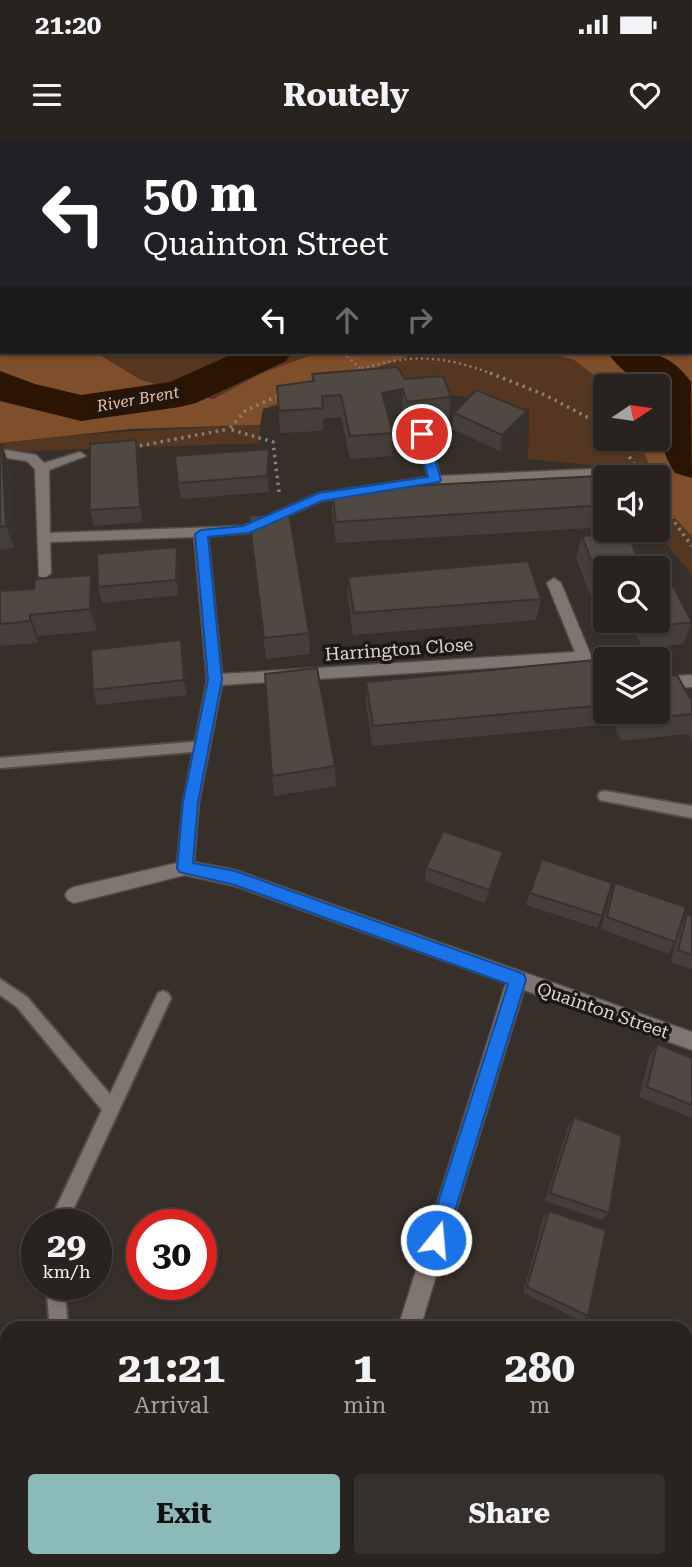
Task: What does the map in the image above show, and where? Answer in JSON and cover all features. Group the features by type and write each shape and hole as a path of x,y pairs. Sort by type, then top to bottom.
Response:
{"street":[{"path":"422,434 435,480"},
{"path":"0,453 31,458 41,468 44,573"},
{"path":"41,468 80,456"},
{"path":"45,538 201,534 245,530 319,497 435,480 592,473"},
{"path":"185,868 191,802 215,680 201,534"},
{"path":"554,583 585,659"},
{"name":"Harrington Close","path":"215,680 570,657 593,661"},
{"path":"670,682 692,681"},
{"name":"Quainton Street","path":"74,895 185,868 235,878 692,1041"},
{"path":"411,1321 517,980"}],"lane":[{"path":"0,763 203,746"},
{"path":"605,796 692,812"},
{"path":"0,986 22,1002 111,1108"},
{"path":"64,1209 163,998"},
{"path":"56,1300 58,1321"}],"path":[{"path":"345,354 361,368"},
{"path":"349,372 426,357 464,365 593,418"},
{"path":"229,429 237,415 255,403 290,391"},
{"path":"80,456 229,429 273,442 282,513"},
{"path":"670,516 692,546"}],"shaded area":[{"path":"0,354 98,354 141,380 213,399 264,372 314,354 414,354 263,409 260,425 130,429 0,443"},
{"path":"98,354 314,354 264,372 214,399 141,380"},
{"path":"414,354 554,354 574,360 593,374 593,452 644,452 649,465 593,465 528,459 529,410 391,383 263,409"},
{"path":"554,354 692,354 692,536 670,511 670,465 649,465 644,452 670,452 670,374 593,374 574,360"},
{"path":"260,425 260,443 0,452 0,443 33,439"},
{"path":"670,512 692,536 692,575 665,542 670,542"}],"building":[{"path":"397,367 405,379 443,376 451,397 407,402 403,389 382,393 393,433 350,436 341,395 322,396 323,408 279,411 277,386 314,381 312,374"},
{"path":"476,390 527,411 502,435 454,413"},
{"path":"136,440 140,507 90,510 90,444"},
{"path":"0,444 6,526 0,527"},
{"path":"269,449 267,476 178,483 175,456"},
{"path":"593,476 593,506 336,522 332,490"},
{"path":"289,512 309,633 264,638 249,516"},
{"path":"593,535 593,542 631,542 636,556 593,556 593,565 582,536"},
{"path":"177,547 176,580 98,587 97,554"},
{"path":"528,561 541,599 354,613 348,577"},
{"path":"91,575 90,609 30,615 30,621 0,624 0,591 34,589 35,579"},
{"path":"670,586 673,586 692,622 670,625"},
{"path":"181,640 184,680 93,690 91,650"},
{"path":"593,660 593,706 373,726 366,682"},
{"path":"317,668 335,766 272,776 265,674"},
{"path":"670,675 677,675 690,698 692,697 692,714 670,716"},
{"path":"443,831 503,852 489,890 426,868"},
{"path":"542,859 612,883 602,916 530,893"},
{"path":"615,883 686,907 675,942 607,917"},
{"path":"687,914 692,916 692,955 678,950"},
{"path":"657,1044 692,1058 692,1105 647,1087"},
{"path":"574,1117 622,1136 609,1213 550,1193"},
{"path":"549,1211 606,1230 588,1316 527,1287"}],"waterway":[{"name":"River Brent","path":"0,384 21,394 81,408 180,394 267,354"},
{"name":"River Brent","path":"631,354 669,382 677,425 692,463"}],"route":[{"path":"422,434 435,480 319,497 245,530 201,534 215,680 191,802 185,868 235,878 517,980 436,1240"}]}
